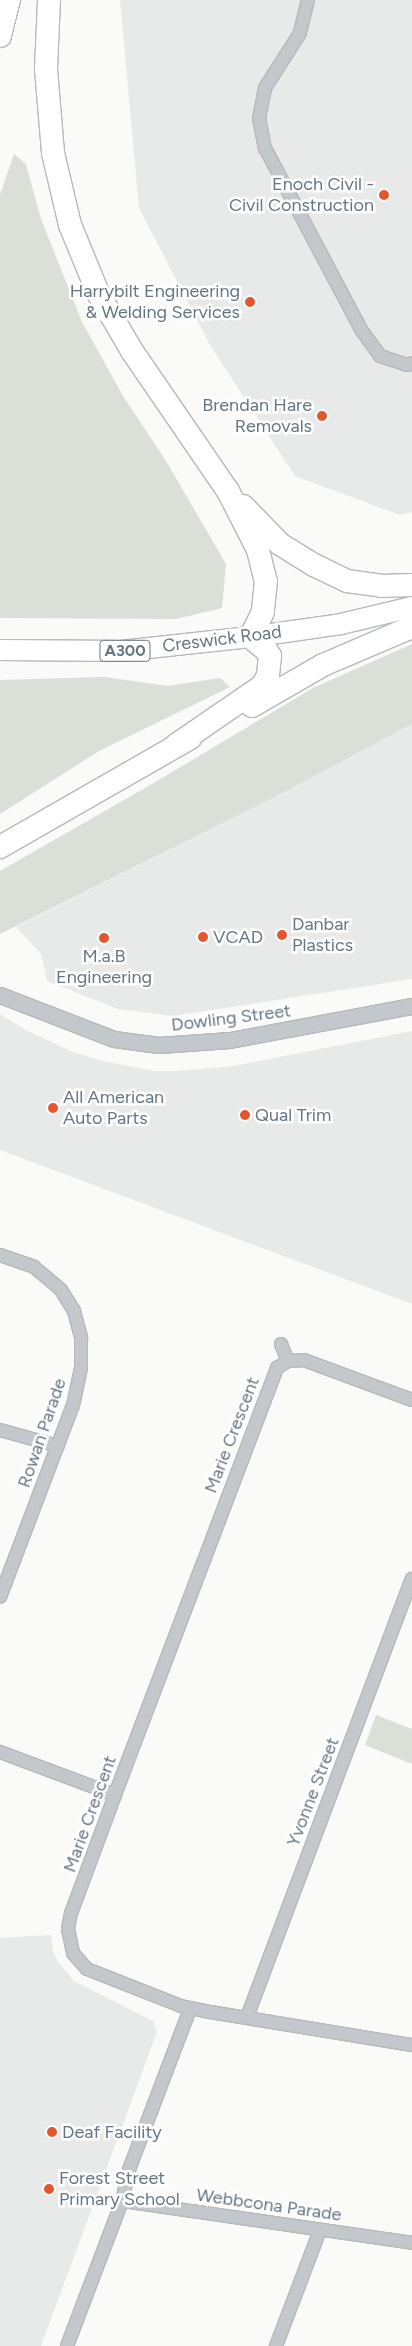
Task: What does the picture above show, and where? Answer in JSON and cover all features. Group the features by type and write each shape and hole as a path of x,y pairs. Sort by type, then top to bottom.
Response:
{"highway":[{"path":"0,36 9,0"},
{"path":"49,0 46,69 53,153 70,225 98,292 132,351 228,491 258,550 266,580 263,612 250,637 266,650 270,656 268,676 262,686 176,745"},
{"path":"228,491 280,544 314,566 347,581 380,586 412,584"},
{"name":"Creswick Road","path":"0,650 121,651 250,637 349,623 412,608"},
{"path":"0,846 176,745 232,717 323,665 412,627"}],"street":[{"path":"308,0 300,33 265,88 259,118 265,148 362,331 380,356 408,364 412,363"},
{"name":"Dowling Street","path":"0,995 114,1039 159,1045 230,1040 412,1006"},
{"name":"Rowan Parade","path":"0,1255 34,1267 61,1290 74,1311 82,1338 81,1368 74,1405 0,1596"},
{"path":"281,1344 288,1360 300,1359 412,1400"},
{"name":"Marie Crescent","path":"288,1360 280,1365 272,1380 115,1795 71,1913 68,1929 69,1942 77,1960 91,1971 190,2008 412,2045"},
{"path":"0,1430 58,1446"},
{"name":"Yvonne Street","path":"247,2017 412,1579"},
{"path":"0,1752 115,1795"},
{"path":"67,2346 122,2201 132,2162 190,2008"},
{"name":"Webbcona Parade","path":"122,2201 412,2243"},
{"path":"276,2346 320,2230"}],"shaded area":[{"path":"120,0 412,0 412,512 400,515 295,476 210,345 139,208"},
{"path":"14,154 26,164 41,219 82,322 123,396 166,461 226,564 222,608 176,619 0,618 0,195"},
{"path":"412,644 412,724 275,797 0,934 0,871 152,784 313,688"},
{"path":"104,677 168,686 220,678 230,687 99,751 0,814 0,680"},
{"path":"412,724 412,979 173,1016 118,1009 47,981 41,954 16,927 275,797"},
{"path":"0,1014 26,1030 73,1052 102,1061 155,1071 233,1066 412,1031 412,1304 0,1150"},
{"path":"376,1715 412,1729 412,1764 365,1745"},
{"name":"Forest Street Primary School","path":"51,1935 53,1951 58,1962 74,1981 153,2021 157,2032 41,2346 0,2346 0,1938"}],"place":[{"name":"Enoch Civil - Civil Construction","path":"384,195"},
{"name":"Harrybilt Engineering & Welding Services","path":"250,302"},
{"name":"Brendan Hare Removals","path":"322,416"},
{"name":"Danbar Plastics","path":"282,935"},
{"name":"VCAD","path":"203,937"},
{"name":"M.a.B Engineering","path":"104,938"},
{"name":"All American Auto Parts","path":"53,1108"},
{"name":"Qual Trim","path":"245,1115"},
{"name":"Deaf Facility","path":"52,2132"},
{"name":"Forest Street Primary School","path":"49,2189"}]}
